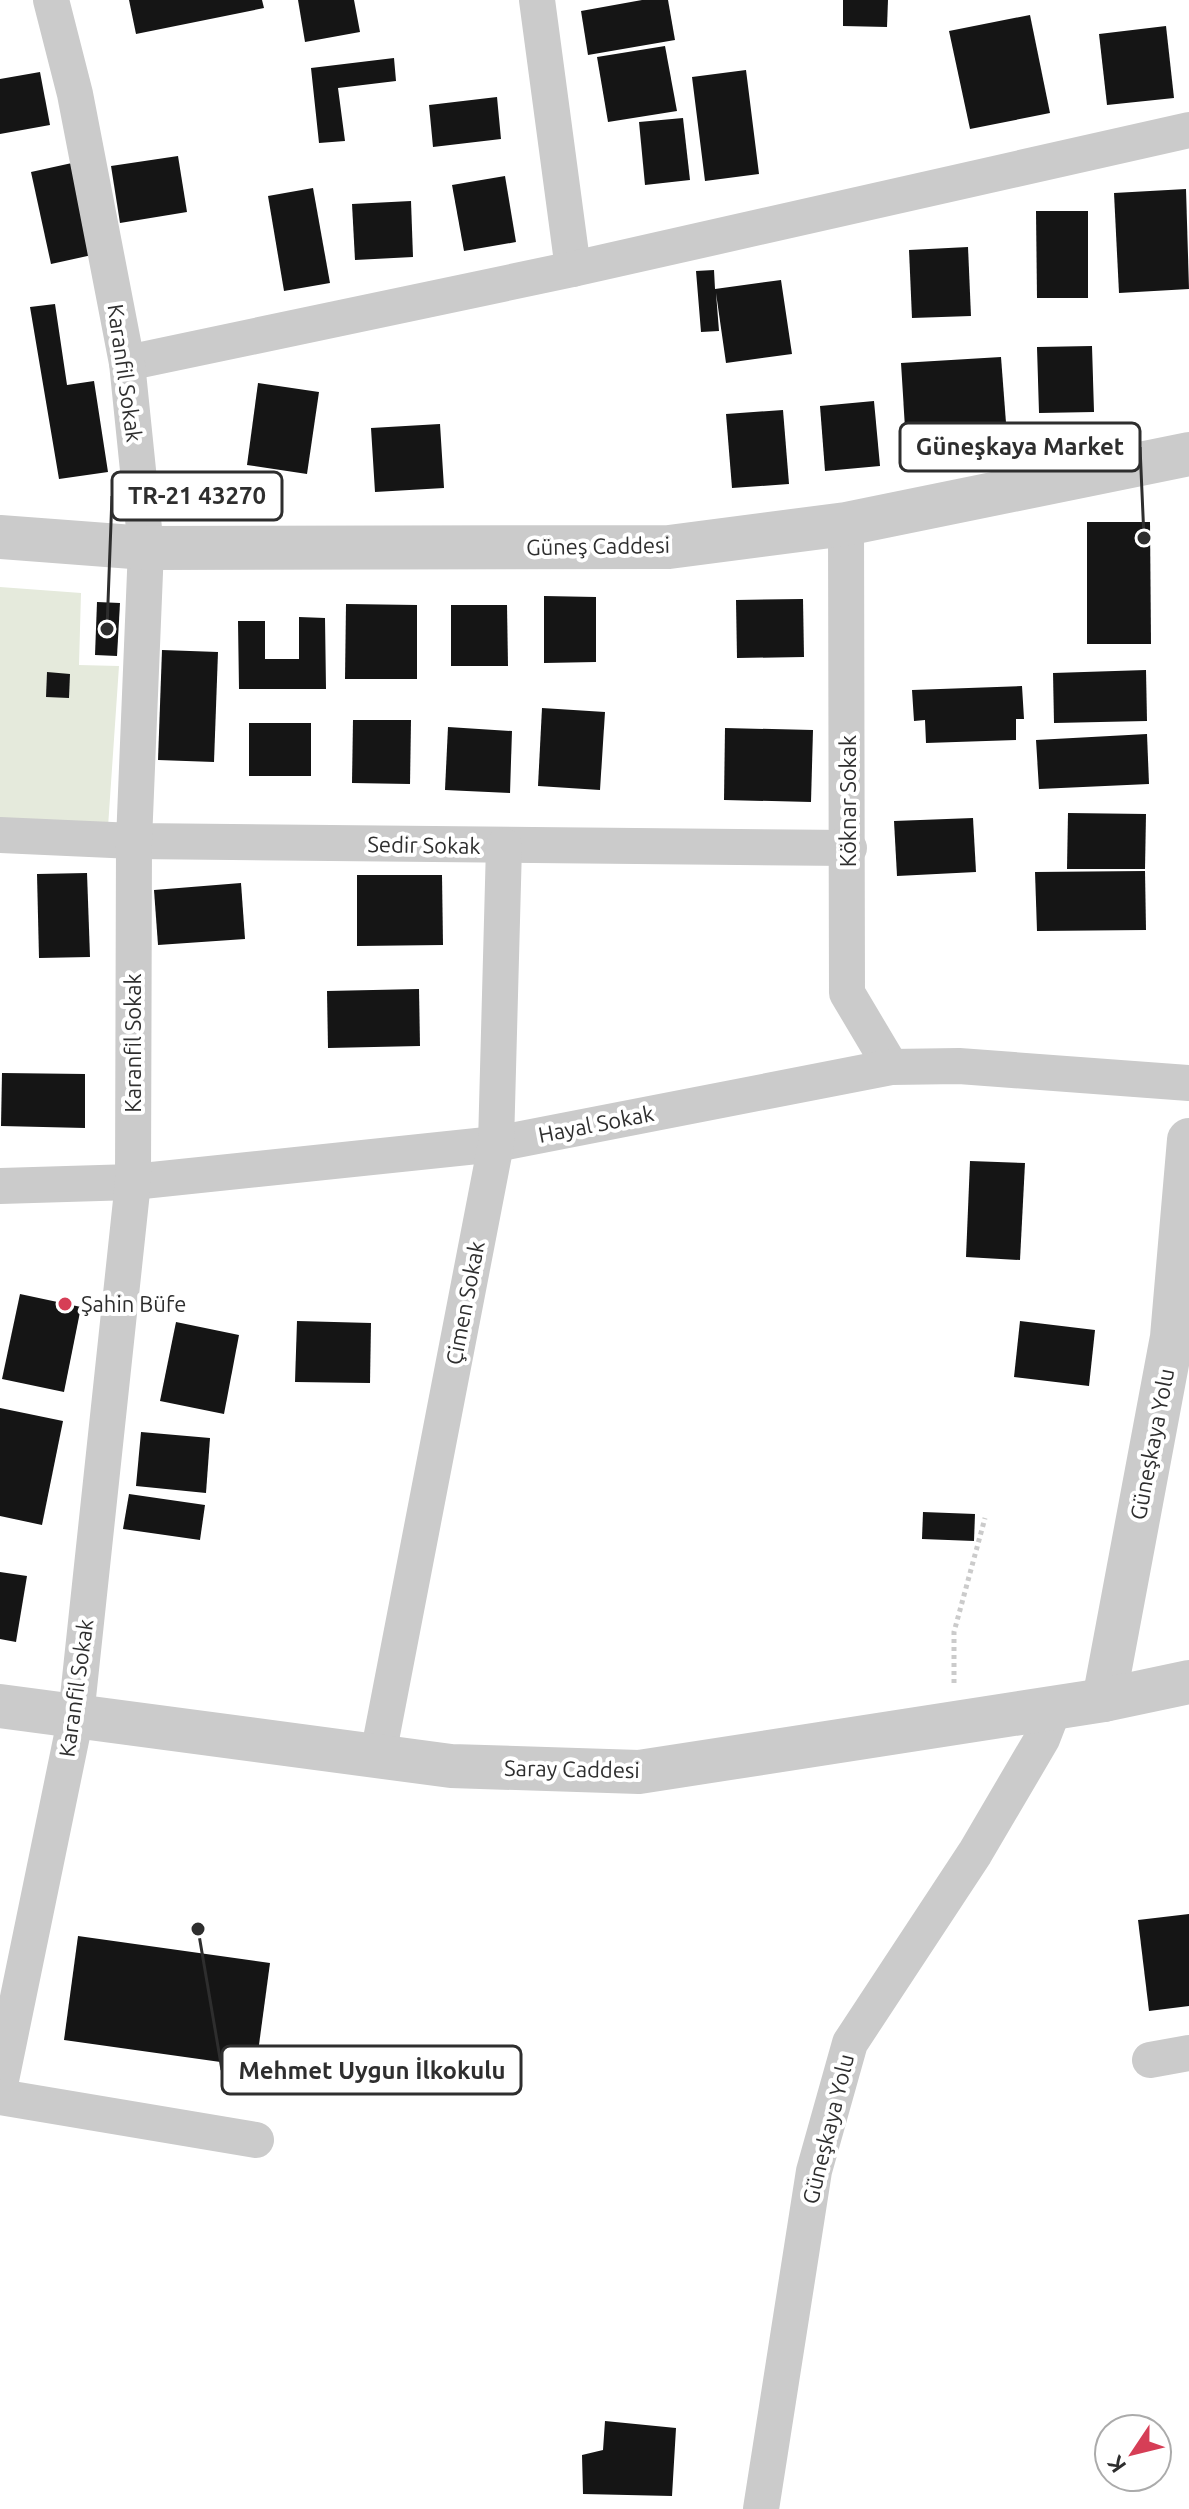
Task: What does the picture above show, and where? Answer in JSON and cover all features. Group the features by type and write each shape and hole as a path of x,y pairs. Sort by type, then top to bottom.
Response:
{"street":[{"name":"Karanfil Sokak","path":"0,2085 76,1716 133,1182 134,841 146,548 127,363 75,94 51,0"},
{"path":"537,0 573,269"},
{"path":"127,363 573,269 1189,130"},
{"name":"Güneş Caddesi","path":"0,537 146,548 669,547 846,524 1189,454"},
{"name":"Köknar Sokak","path":"846,524 847,993 891,1067"},
{"name":"Sedir Sokak","path":"0,835 134,841 849,848"},
{"name":"Çimen Sokak","path":"378,1755 496,1144 504,846"},
{"name":"Hayal Sokak","path":"0,1186 133,1182 496,1144 891,1067 959,1066 1189,1083"},
{"name":"Güneşkaya Yolu","path":"1104,1700 1172,1337 1189,1140"},
{"name":"Saray Caddesi","path":"0,1706 451,1766 639,1772 1104,1700 1189,1682"},
{"name":"Güneşkaya Yolu","path":"761,2509 814,2171 850,2043 975,1853 1042,1739 1054,1708"},
{"path":"1150,2060 1189,2053"},
{"path":"0,2097 256,2140"}],"path":[{"path":"954,1684 954,1632 985,1518"}],"shaded area":[{"path":"0,587 81,593 79,665 119,666 108,827 0,822"}],"building":[{"path":"129,0 262,0 264,8 136,34"},
{"path":"298,0 354,0 360,32 305,42"},
{"path":"642,0 668,0 675,40 588,55 581,11"},
{"path":"843,0 888,0 887,27 843,26"},
{"path":"1030,15 1050,113 970,129 949,31"},
{"path":"1166,26 1174,98 1107,105 1099,34"},
{"path":"665,46 677,111 608,122 597,57"},
{"path":"394,58 396,81 338,88 345,141 319,143 311,68"},
{"path":"746,70 759,174 705,181 692,77"},
{"path":"40,72 50,125 0,134 0,79"},
{"path":"497,97 501,139 433,147 429,105"},
{"path":"683,118 690,180 645,185 639,122"},
{"path":"178,156 187,212 120,223 111,166"},
{"path":"72,163 92,255 51,264 31,172"},
{"path":"505,176 516,242 464,251 452,185"},
{"path":"313,188 330,283 284,291 268,196"},
{"path":"1186,189 1189,289 1119,293 1114,193"},
{"path":"411,201 413,257 355,260 352,204"},
{"path":"1036,211 1088,211 1088,298 1037,298"},
{"path":"968,247 971,316 912,318 909,250"},
{"path":"714,270 715,289 781,280 792,354 726,363 716,293 719,331 701,332 696,271"},
{"path":"55,304 67,385 94,381 108,472 59,479 30,307"},
{"path":"1092,346 1094,412 1039,413 1037,347"},
{"path":"1001,357 1007,436 906,444 901,363"},
{"path":"258,383 319,392 307,474 247,465"},
{"path":"874,401 880,466 825,471 820,406"},
{"path":"783,410 789,484 732,488 726,414"},
{"path":"440,424 444,488 375,492 371,428"},
{"path":"1087,522 1150,522 1151,644 1087,644"},
{"path":"544,596 596,597 596,662 544,663"},
{"path":"803,599 804,657 737,658 736,600"},
{"path":"97,602 120,603 117,656 95,655"},
{"path":"346,604 417,605 417,679 345,679"},
{"path":"451,605 507,605 508,666 451,666"},
{"path":"299,617 325,618 326,689 239,689 238,621 265,621 265,659 299,659"},
{"path":"162,650 218,652 214,762 158,760"},
{"path":"1146,670 1147,721 1054,723 1053,673"},
{"path":"47,672 70,674 69,698 46,697"},
{"path":"1022,686 1024,719 1016,719 1016,740 926,743 925,720 914,721 912,690"},
{"path":"542,708 605,712 600,790 538,786"},
{"path":"353,720 411,720 410,784 352,783"},
{"path":"249,723 311,723 311,776 249,776"},
{"path":"448,727 512,731 510,793 445,790"},
{"path":"725,728 813,730 811,802 724,800"},
{"path":"1147,734 1149,784 1039,789 1036,740"},
{"path":"1068,813 1146,814 1145,869 1067,869"},
{"path":"973,818 976,872 897,876 894,821"},
{"path":"1145,871 1146,930 1037,931 1035,872"},
{"path":"87,873 90,957 39,958 37,874"},
{"path":"357,875 442,875 443,945 357,946"},
{"path":"241,883 245,939 158,945 154,890"},
{"path":"419,989 420,1046 328,1048 327,991"},
{"path":"2,1073 85,1074 85,1128 1,1126"},
{"path":"970,1161 1025,1163 1020,1260 966,1257"},
{"path":"20,1294 81,1307 64,1392 2,1379"},
{"path":"297,1321 371,1323 370,1383 295,1382"},
{"path":"1020,1321 1095,1330 1089,1386 1014,1377"},
{"path":"176,1322 239,1335 224,1414 160,1401"},
{"path":"0,1408 63,1421 42,1525 0,1516"},
{"path":"141,1432 210,1438 206,1493 136,1486"},
{"path":"129,1494 205,1505 200,1540 123,1529"},
{"path":"923,1512 975,1514 974,1541 922,1539"},
{"path":"0,1572 27,1576 16,1642 0,1639"},
{"path":"1189,1914 1189,2006 1149,2011 1138,1920"},
{"path":"78,1936 270,1963 256,2067 64,2040"},
{"path":"605,2421 676,2428 672,2496 583,2494 582,2455 603,2450"}],"place":[{"name":"Güneşkaya Market","path":"1144,538"},
{"name":"TR-21 43270","path":"107,629"},
{"name":"Şahin Büfe","path":"65,1304"},
{"name":"Mehmet Uygun İlkokulu","path":"198,1929"}]}
